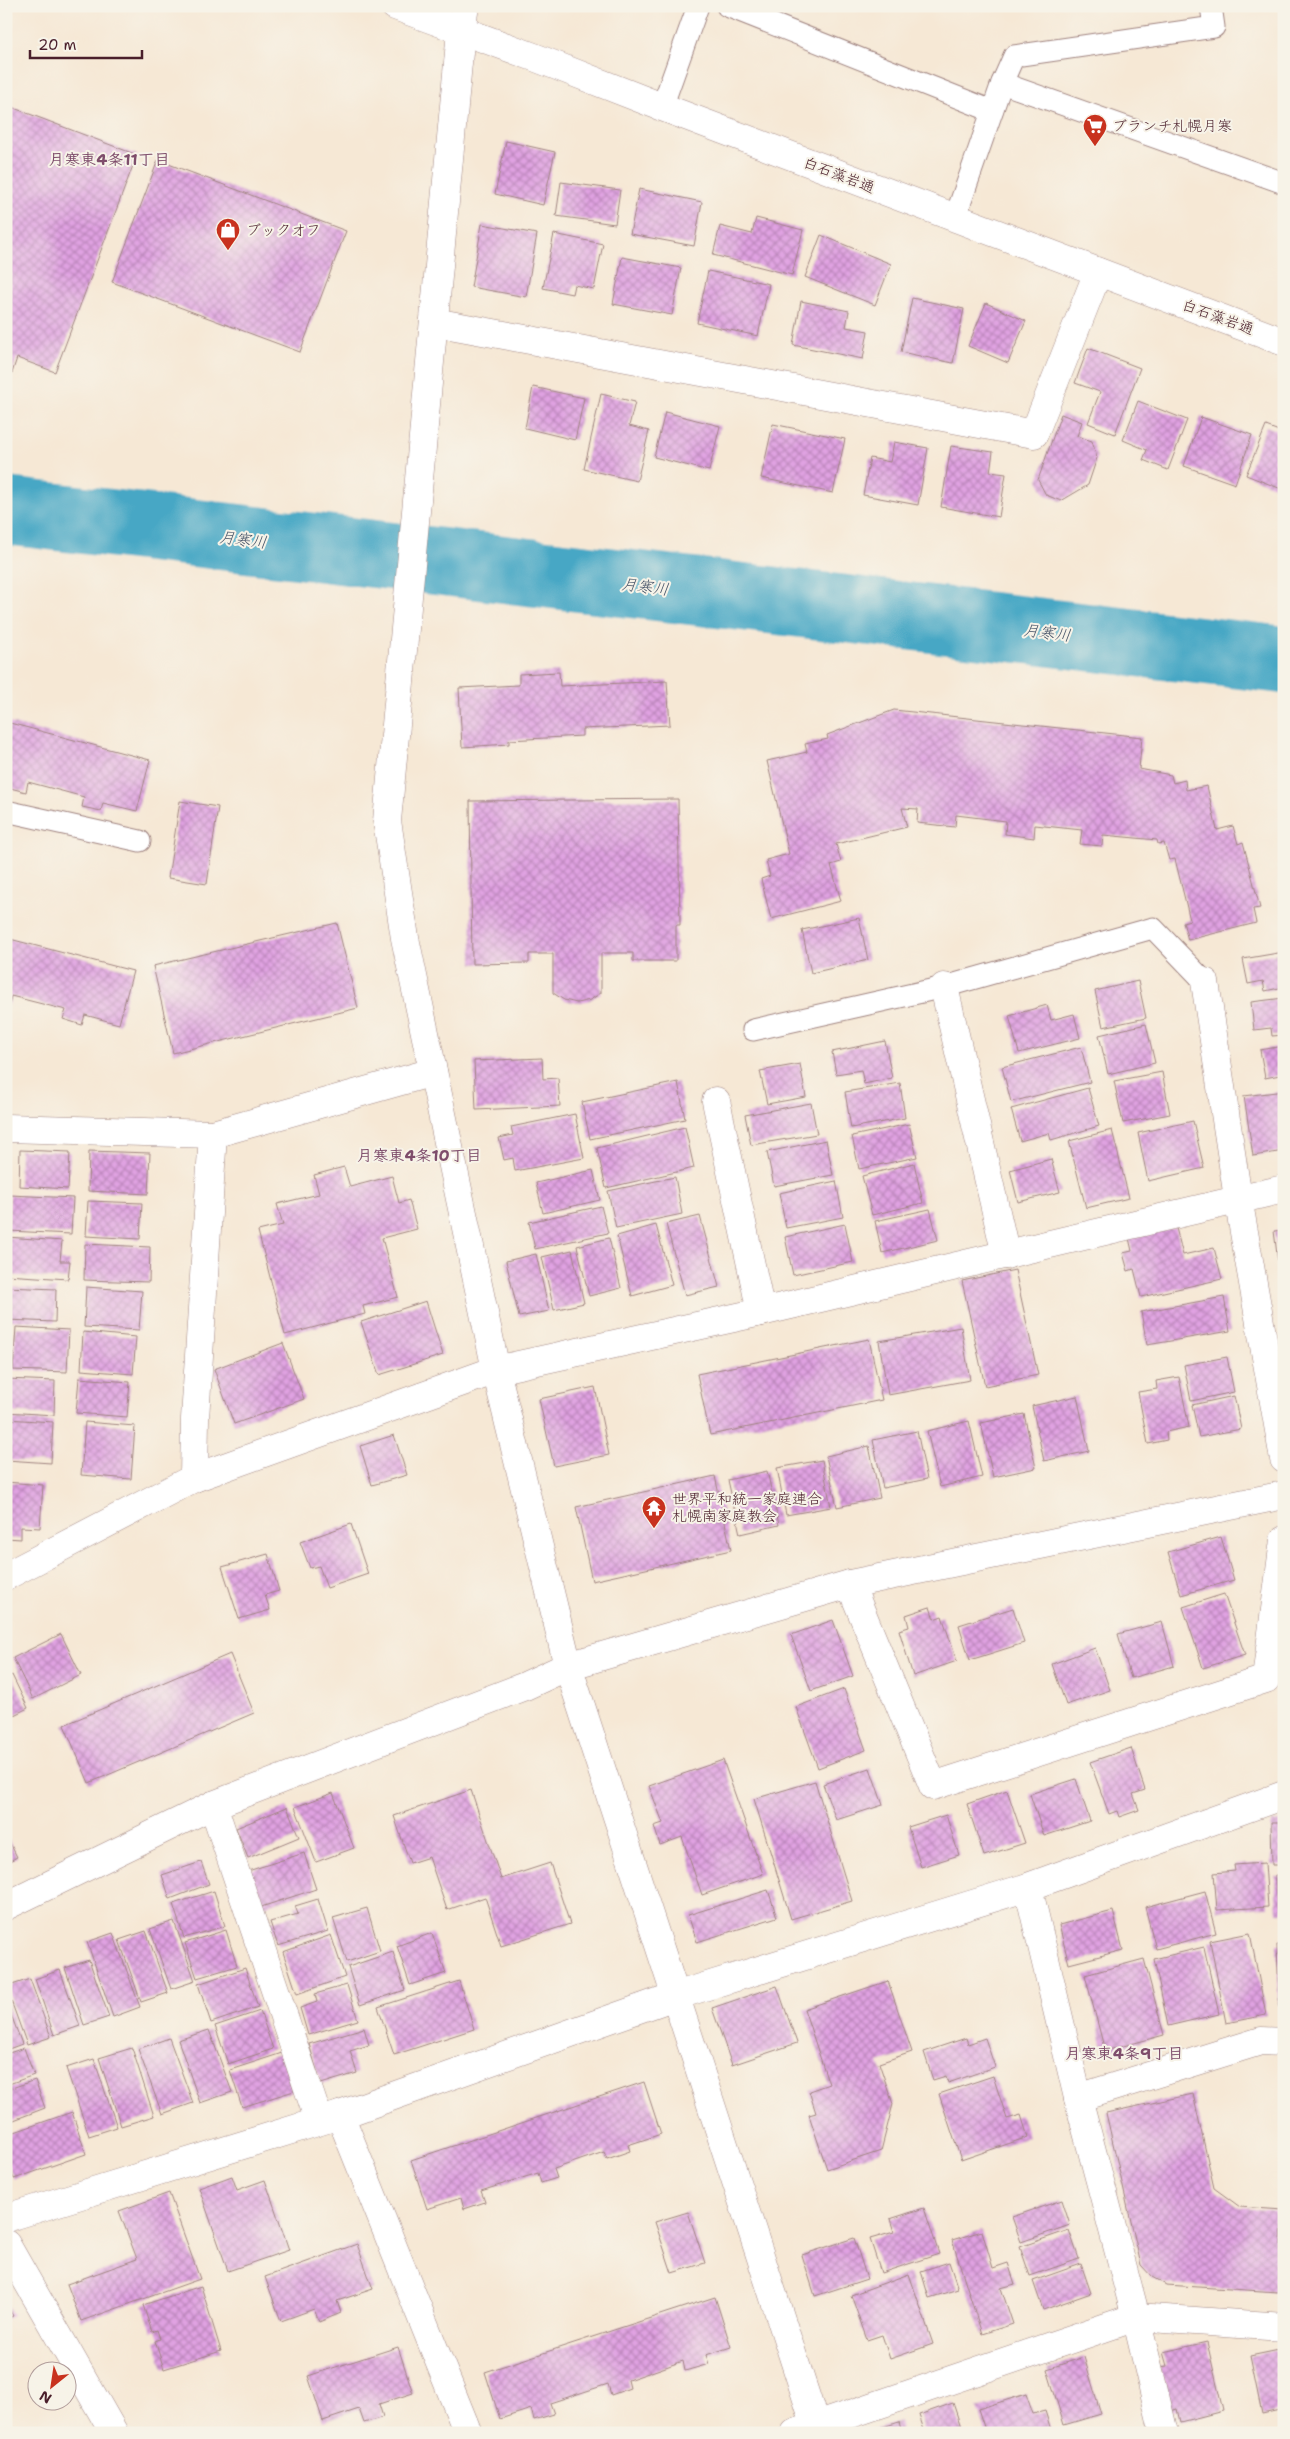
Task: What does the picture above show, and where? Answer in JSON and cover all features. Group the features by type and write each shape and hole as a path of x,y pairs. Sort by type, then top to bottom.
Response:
{"street":[{"name":"白石藻岩通","path":"396,6 463,19 534,57 1284,342"},
{"path":"463,19 387,822 404,938 496,1370 568,1666 675,1996 809,2430 1136,2317 1284,2326"},
{"path":"434,322 1034,434 1098,272"},
{"path":"1204,982 1238,1198 1284,1459"},
{"path":"944,987 1006,1255"},
{"path":"6,1128 213,1134 433,1072"},
{"path":"716,1101 760,1312"},
{"path":"194,1478 196,1409 213,1134"},
{"path":"6,1576 194,1478 496,1370 760,1312 1006,1255 1238,1198 1284,1189"},
{"path":"6,1906 213,1805 525,1686 568,1666 850,1584 1284,1495"},
{"path":"850,1584 933,1786 1266,1679 1284,1540"},
{"path":"6,2218 329,2118 675,1996 1028,1887 1284,1795"},
{"path":"213,1805 329,2118 468,2433"},
{"path":"1028,1887 1078,2098 1136,2317 1164,2433"},
{"path":"1078,2098 1261,2041 1284,2042"},
{"path":"6,2244 114,2433"}],"lane":[{"path":"662,107 698,6"},
{"path":"727,6 992,111"},
{"path":"955,218 1002,83 1014,56 1214,27 1211,6"},
{"path":"1002,83 1284,184"},
{"path":"6,811 140,841"},
{"path":"753,1030 944,987 1153,928 1204,982"}],"building":[{"path":"6,105 137,155 55,372 17,358 12,373 6,371"},
{"path":"506,141 555,152 543,205 495,194"},
{"path":"158,160 346,231 300,352 112,282"},
{"path":"561,182 620,190 615,224 556,216"},
{"path":"639,189 702,202 694,246 630,234"},
{"path":"756,218 803,230 792,275 713,255 720,226 752,234"},
{"path":"482,224 537,234 526,297 471,287"},
{"path":"554,234 603,244 594,289 574,285 572,294 543,288"},
{"path":"821,235 891,264 875,305 805,277"},
{"path":"622,257 681,268 672,315 613,304"},
{"path":"708,271 769,284 758,336 697,323"},
{"path":"912,298 964,309 953,363 901,352"},
{"path":"801,301 849,311 846,327 868,331 863,359 793,345"},
{"path":"986,303 1026,321 1008,363 968,346"},
{"path":"1088,348 1140,368 1115,434 1088,423 1100,392 1075,383"},
{"path":"533,387 584,398 575,440 525,428"},
{"path":"601,394 635,402 629,426 649,431 637,481 584,469"},
{"path":"1138,401 1187,420 1168,470 1143,460 1147,450 1123,440"},
{"path":"665,412 720,426 709,471 654,457"},
{"path":"1061,414 1082,422 1077,436 1092,441 1097,458 1088,485 1061,501 1046,495 1038,480"},
{"path":"1201,417 1252,435 1235,484 1184,466"},
{"path":"773,424 845,439 833,493 761,478"},
{"path":"1266,426 1284,433 1284,490 1246,475"},
{"path":"894,442 928,448 918,505 863,495 870,458 890,462"},
{"path":"951,446 993,452 990,472 1006,474 999,517 941,507"},
{"path":"559,672 560,686 667,681 670,725 582,729 582,736 509,740 509,744 462,747 459,688 519,685 519,674"},
{"path":"894,710 1142,737 1139,769 1171,775 1173,783 1185,780 1186,790 1207,786 1217,830 1233,826 1238,844 1243,842 1260,908 1253,909 1256,923 1188,940 1183,922 1190,920 1175,859 1169,860 1164,843 1158,844 1157,840 1103,835 1102,846 1080,844 1082,830 1035,825 1034,838 1005,834 1006,821 956,815 955,827 917,823 918,809 902,808 907,827 836,844 841,862 831,865 841,901 771,919 761,879 770,876 766,860 789,854 767,761 807,752 805,744 828,739 827,735"},
{"path":"6,722 150,760 137,811 103,803 101,811 82,807 84,797 28,782 26,792 6,787"},
{"path":"678,799 680,925 676,925 676,961 633,961 633,953 601,953 601,993 590,1000 577,1003 564,1000 553,993 553,954 529,954 529,963 472,964 470,801"},
{"path":"180,801 218,807 207,884 168,878"},
{"path":"859,918 868,960 811,973 802,930"},
{"path":"337,923 358,1008 173,1053 153,966"},
{"path":"6,938 133,971 119,1024 85,1015 82,1025 63,1019 66,1010 11,996 9,1005 6,1005"},
{"path":"1284,952 1284,987 1265,991 1263,981 1248,984 1243,959"},
{"path":"1138,981 1146,1018 1103,1027 1095,991"},
{"path":"1284,998 1284,1035 1272,1036 1271,1028 1254,1030 1251,1002"},
{"path":"1047,1005 1051,1020 1074,1014 1080,1038 1019,1053 1009,1016"},
{"path":"1146,1024 1155,1063 1108,1074 1099,1035"},
{"path":"885,1041 892,1078 864,1084 861,1070 836,1074 832,1052"},
{"path":"1284,1046 1284,1082 1281,1082 1280,1075 1265,1078 1260,1050"},
{"path":"1081,1047 1090,1082 1011,1102 1002,1067"},
{"path":"542,1058 543,1079 558,1078 560,1106 476,1110 474,1061"},
{"path":"800,1064 806,1097 767,1104 760,1071"},
{"path":"1162,1072 1170,1114 1123,1123 1114,1081"},
{"path":"678,1082 685,1119 590,1139 582,1102"},
{"path":"900,1083 905,1118 851,1128 845,1092"},
{"path":"1088,1088 1099,1126 1051,1140 1049,1133 1020,1141 1011,1109"},
{"path":"1284,1091 1284,1151 1253,1156 1244,1096"},
{"path":"811,1103 817,1134 751,1145 745,1115"},
{"path":"575,1114 584,1158 515,1171 513,1158 504,1160 499,1138 513,1135 511,1127"},
{"path":"1193,1121 1204,1168 1148,1181 1138,1133"},
{"path":"909,1124 917,1157 859,1169 852,1136"},
{"path":"685,1127 694,1168 606,1188 597,1148"},
{"path":"1112,1130 1129,1198 1086,1208 1069,1141"},
{"path":"826,1140 833,1175 774,1186 767,1152"},
{"path":"20,1150 70,1152 68,1189 19,1186"},
{"path":"89,1151 150,1153 148,1194 88,1191"},
{"path":"1051,1159 1060,1192 1018,1202 1010,1170"},
{"path":"914,1163 923,1203 872,1215 862,1176"},
{"path":"344,1167 350,1187 392,1176 399,1203 409,1200 417,1229 382,1238 398,1297 363,1306 365,1314 285,1335 258,1231 283,1225 277,1204 319,1194 314,1175"},
{"path":"593,1170 600,1200 543,1213 536,1183"},
{"path":"675,1177 682,1214 616,1228 608,1191"},
{"path":"836,1181 843,1217 786,1228 779,1193"},
{"path":"10,1195 73,1198 71,1234 8,1231"},
{"path":"88,1201 142,1203 140,1239 86,1236"},
{"path":"601,1206 608,1233 535,1249 529,1222"},
{"path":"930,1209 938,1240 882,1253 875,1221"},
{"path":"700,1216 719,1287 685,1295 666,1224"},
{"path":"845,1224 853,1262 793,1275 785,1237"},
{"path":"656,1225 672,1285 632,1296 617,1236"},
{"path":"1176,1228 1183,1255 1214,1248 1222,1279 1141,1297 1134,1269 1128,1271 1123,1253 1132,1251 1129,1238"},
{"path":"1284,1230 1284,1278 1280,1278 1274,1231"},
{"path":"7,1237 62,1241 60,1261 70,1261 68,1279 6,1275"},
{"path":"609,1238 621,1288 589,1296 577,1246"},
{"path":"85,1244 150,1247 149,1282 84,1280"},
{"path":"572,1250 584,1303 554,1310 542,1257"},
{"path":"536,1254 549,1311 519,1317 506,1261"},
{"path":"1015,1270 1038,1375 985,1386 962,1281"},
{"path":"6,1287 56,1289 55,1322 6,1320"},
{"path":"86,1287 142,1291 139,1330 84,1327"},
{"path":"1224,1297 1230,1331 1147,1345 1141,1312"},
{"path":"426,1301 443,1355 379,1375 361,1322"},
{"path":"16,1327 69,1330 67,1372 13,1370"},
{"path":"961,1327 970,1380 888,1395 879,1341"},
{"path":"83,1332 136,1337 133,1374 81,1370"},
{"path":"869,1339 882,1400 710,1435 697,1374"},
{"path":"283,1343 304,1399 234,1424 214,1369"},
{"path":"1227,1357 1234,1392 1191,1401 1184,1365"},
{"path":"1179,1377 1189,1427 1166,1432 1167,1440 1148,1444 1138,1392 1157,1389 1156,1381"},
{"path":"79,1378 130,1382 127,1417 76,1413"},
{"path":"6,1379 55,1381 54,1415 6,1412"},
{"path":"595,1387 609,1455 554,1466 539,1399"},
{"path":"1077,1396 1089,1451 1044,1461 1032,1406"},
{"path":"1234,1396 1241,1429 1199,1437 1192,1405"},
{"path":"1024,1414 1036,1468 993,1477 981,1423"},
{"path":"7,1419 53,1422 51,1463 6,1460"},
{"path":"969,1421 982,1477 940,1487 927,1431"},
{"path":"85,1422 135,1426 131,1479 81,1475"},
{"path":"917,1431 927,1479 883,1488 873,1440"},
{"path":"394,1435 407,1475 372,1485 360,1446"},
{"path":"869,1446 880,1498 837,1507 826,1456"},
{"path":"822,1460 831,1507 786,1515 777,1468"},
{"path":"767,1471 779,1525 740,1534 728,1480"},
{"name":"世界平和統一家庭連合 札幌南家庭教会","path":"715,1476 731,1550 592,1581 576,1507"},
{"path":"6,1482 43,1485 40,1528 21,1527 21,1539 6,1538"},
{"path":"351,1524 368,1574 327,1588 319,1566 310,1568 300,1542"},
{"path":"1221,1537 1234,1580 1181,1595 1168,1552"},
{"path":"268,1554 279,1591 265,1595 270,1610 239,1619 222,1567"},
{"path":"1224,1594 1245,1655 1203,1668 1183,1607"},
{"path":"930,1607 934,1619 942,1616 957,1661 913,1676 899,1630 909,1627 906,1615"},
{"path":"1013,1608 1024,1643 970,1660 959,1625"},
{"path":"833,1620 853,1676 811,1691 791,1635"},
{"path":"1162,1622 1174,1666 1131,1678 1118,1634"},
{"path":"61,1634 81,1675 33,1699 13,1658"},
{"path":"1095,1648 1110,1690 1066,1705 1052,1664"},
{"path":"230,1654 254,1713 89,1783 64,1725"},
{"path":"12,1675 28,1708 6,1719 6,1678"},
{"path":"844,1689 866,1750 818,1768 796,1707"},
{"path":"1131,1748 1145,1790 1133,1794 1139,1810 1119,1817 1117,1811 1109,1814 1090,1762"},
{"path":"723,1760 763,1874 702,1895 682,1837 660,1845 654,1826 663,1823 649,1786"},
{"path":"870,1768 883,1805 836,1820 823,1784"},
{"path":"1076,1779 1090,1821 1044,1836 1030,1794"},
{"path":"815,1781 852,1901 791,1919 754,1799"},
{"path":"471,1790 501,1879 550,1863 570,1924 501,1946 485,1897 447,1910 429,1857 410,1863 394,1816"},
{"path":"1007,1790 1025,1843 984,1856 967,1804"},
{"path":"333,1793 354,1848 316,1862 295,1807"},
{"path":"287,1807 299,1837 248,1858 236,1828"},
{"path":"946,1815 959,1855 921,1867 908,1827"},
{"path":"1271,1822 1284,1822 1284,1865 1272,1865"},
{"path":"6,1835 17,1857 6,1863"},
{"path":"304,1853 316,1889 261,1907 248,1871"},
{"path":"201,1862 209,1884 170,1899 162,1875"},
{"path":"1265,1863 1268,1907 1217,1910 1214,1873 1235,1871 1234,1865"},
{"path":"1275,1876 1284,1876 1284,1912 1277,1912"},
{"path":"768,1890 777,1917 697,1942 688,1915"},
{"path":"214,1891 225,1926 184,1938 173,1904"},
{"path":"1205,1891 1216,1933 1156,1949 1145,1907"},
{"path":"318,1899 328,1931 278,1946 270,1922 298,1914 295,1906"},
{"path":"367,1908 380,1951 347,1962 333,1918"},
{"path":"1113,1911 1123,1950 1069,1964 1059,1925"},
{"path":"174,1921 195,1981 171,1989 150,1929"},
{"path":"226,1930 237,1966 197,1978 185,1943"},
{"path":"146,1931 168,1993 141,2002 119,1940"},
{"path":"113,1933 140,2007 113,2017 87,1942"},
{"path":"432,1933 446,1973 410,1985 397,1946"},
{"path":"1250,1933 1266,2015 1226,2023 1210,1941"},
{"path":"331,1935 345,1977 297,1994 283,1952"},
{"path":"1277,1945 1284,1945 1284,2022 1280,2022"},
{"path":"1204,1947 1219,2014 1168,2026 1154,1959"},
{"path":"393,1952 405,1990 360,2005 348,1967"},
{"path":"1144,1959 1164,2035 1105,2051 1085,1975"},
{"path":"89,1960 109,2017 84,2025 65,1968"},
{"path":"245,1968 258,2007 211,2023 198,1984"},
{"path":"60,1970 80,2026 54,2035 35,1979"},
{"path":"30,1979 51,2037 27,2045 6,1987"},
{"path":"459,1981 474,2029 394,2055 378,2007"},
{"path":"888,1981 912,2052 879,2063 893,2104 881,2151 827,2169 809,2115 816,2113 809,2091 829,2084 804,2009"},
{"path":"347,1985 358,2020 308,2035 300,2008 317,2002 315,1994"},
{"path":"777,1986 797,2043 732,2065 712,2008"},
{"path":"6,2001 22,2044 6,2050"},
{"path":"260,2011 273,2049 228,2064 215,2026"},
{"path":"364,2028 369,2045 350,2051 357,2073 321,2084 309,2044"},
{"path":"209,2030 232,2092 200,2103 178,2040"},
{"path":"169,2038 193,2103 162,2114 138,2049"},
{"path":"966,2038 968,2044 985,2038 995,2067 948,2083 946,2076 933,2080 924,2052"},
{"path":"24,2048 34,2075 6,2085 6,2054"},
{"path":"132,2048 154,2116 121,2126 99,2058"},
{"path":"282,2053 294,2091 242,2107 230,2070"},
{"path":"94,2059 117,2127 89,2136 66,2068"},
{"path":"993,2076 1007,2119 1021,2115 1028,2137 961,2160 939,2094"},
{"path":"35,2080 45,2108 6,2123 6,2090"},
{"path":"644,2082 661,2134 628,2145 630,2151 607,2159 604,2152 554,2169 557,2178 541,2183 538,2173 481,2191 485,2202 464,2209 461,2198 427,2209 411,2160"},
{"path":"1193,2094 1214,2188 1240,2207 1283,2210 1278,2292 1166,2285 1152,2277 1141,2265 1106,2113"},
{"path":"72,2112 86,2154 14,2179 6,2160 6,2135"},
{"path":"232,2176 237,2190 265,2180 289,2250 228,2271 199,2188"},
{"path":"169,2193 200,2279 81,2321 67,2284 137,2259 119,2211"},
{"path":"1062,2200 1070,2225 1021,2242 1012,2217"},
{"path":"924,2208 939,2254 881,2273 870,2239 894,2232 890,2219"},
{"path":"688,2212 705,2263 672,2273 655,2222"},
{"path":"1069,2230 1079,2259 1030,2276 1020,2247"},
{"path":"982,2231 993,2268 1008,2263 1015,2284 1001,2288 1013,2324 982,2334 952,2240"},
{"path":"854,2238 867,2279 815,2296 802,2255"},
{"path":"357,2244 373,2289 337,2301 341,2313 319,2322 314,2309 281,2321 265,2277"},
{"path":"949,2262 958,2289 929,2298 921,2271"},
{"path":"1081,2264 1091,2293 1043,2310 1033,2281"},
{"path":"909,2274 933,2344 890,2359 882,2335 867,2340 851,2295"},
{"path":"201,2286 221,2351 164,2369 155,2341 160,2339 157,2330 152,2332 143,2305"},
{"path":"715,2297 731,2347 706,2355 709,2364 685,2371 683,2361 628,2380 630,2388 611,2395 608,2384 550,2403 554,2414 534,2420 531,2409 500,2419 485,2372"},
{"path":"6,2304 13,2316 6,2319"},
{"path":"1207,2342 1223,2411 1180,2422 1177,2409 1171,2411 1160,2367 1167,2366 1163,2352"},
{"path":"398,2347 413,2393 379,2404 383,2417 364,2423 359,2409 323,2421 308,2376"},
{"path":"1284,2349 1284,2409 1262,2414 1250,2356"},
{"path":"1084,2357 1101,2414 1064,2425 1047,2369"},
{"path":"1026,2394 1033,2414 1045,2411 1052,2433 986,2433 978,2409"},
{"path":"953,2403 963,2433 925,2433 919,2415"},
{"path":"899,2422 902,2433 867,2433 867,2432"}],"waterway":[{"name":"月寒川","path":"6,511 1284,660"}],"place":[{"name":"ブランチ札幌月寒","path":"1095,147"},
{"name":"ブックオフ","path":"228,251"},
{"name":"世界平和統一家庭連合 札幌南家庭教会","path":"654,1529"}],"district":[{"name":"月寒東4条11丁目","path":"109,159"},
{"name":"月寒東4条10丁目","path":"419,1155"},
{"name":"月寒東4条9丁目","path":"1124,2053"}]}
